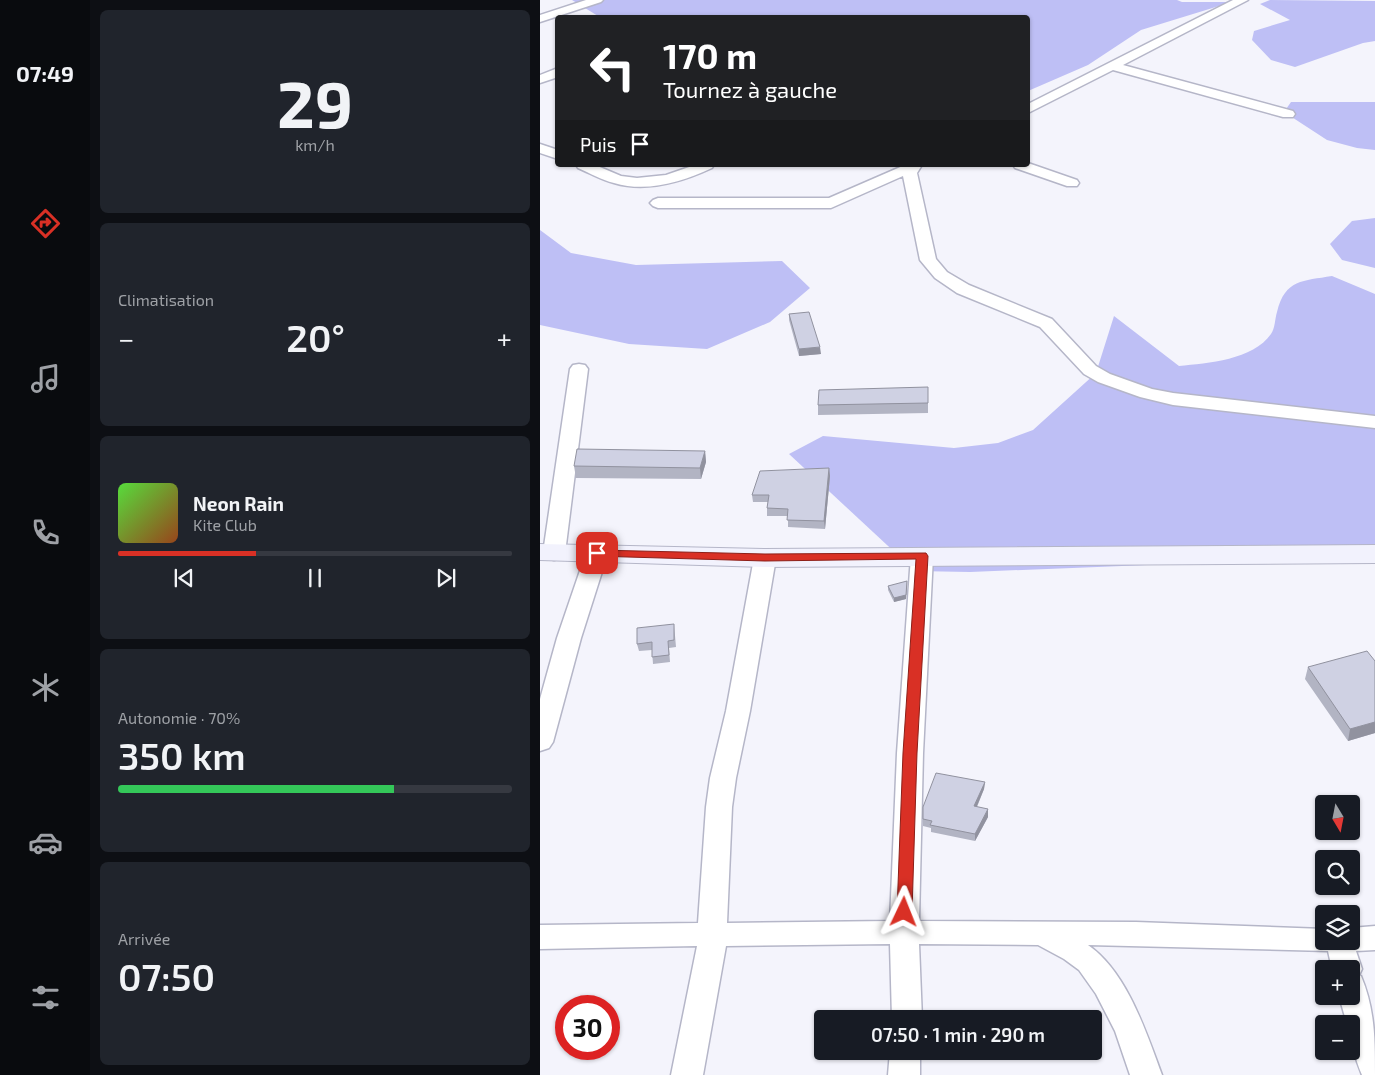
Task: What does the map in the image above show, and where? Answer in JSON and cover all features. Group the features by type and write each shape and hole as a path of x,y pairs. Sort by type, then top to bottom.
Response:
{"main road":[{"path":"547,552 765,558 1375,554"}],"street":[{"path":"559,15 597,0"},
{"path":"1030,108 1242,0"},
{"path":"540,19 555,16"},
{"path":"1112,66 1288,114"},
{"path":"540,78 555,73"},
{"path":"540,147 555,142"},
{"path":"540,147 555,154"},
{"path":"588,167 626,182 654,182 696,171 703,167"},
{"path":"658,203 831,203 911,167"},
{"path":"913,167 910,173 928,260 941,275 963,290 1046,323 1090,370 1104,378 1147,393 1173,399 1375,422"},
{"path":"1026,167 1072,183"},
{"path":"547,552 579,369"},
{"path":"540,742 597,553"},
{"path":"907,1010 904,932 910,753 922,556"},
{"path":"687,1075 712,934 719,808 723,778 738,711 765,558"},
{"path":"540,937 904,932 1136,934 1315,941"},
{"path":"1042,934 1070,948 1091,964 1106,985 1131,1031 1146,1075"},
{"path":"1360,939 1375,938"},
{"path":"1357,1005 1375,1069"},
{"path":"904,1075 905,1060"}],"shaded area":[{"path":"572,0 1177,0 1182,2 1232,2 1141,30 1088,65 1030,90 1030,15 596,15"},
{"path":"1270,0 1375,1 1375,41 1363,43 1295,67 1271,60 1252,40 1254,31 1290,20 1260,4"},
{"path":"1291,102 1375,102 1375,150 1357,148 1327,140 1284,112"},
{"path":"1375,218 1375,268 1342,260 1330,244 1352,221"},
{"path":"540,230 571,253 636,265 782,261 810,288 770,322 707,349 629,344 540,325"},
{"path":"1332,276 1375,294 1375,556 970,572 915,571 789,454 823,436 954,448 998,443 1033,430 1096,373 1114,316 1179,366 1229,359 1253,350 1271,334 1280,301 1290,287 1304,281"}],"building":[{"path":"809,312 820,347 799,349 789,314"},
{"path":"928,387 928,403 818,405 819,390"},
{"path":"577,449 705,451 700,468 574,466"},
{"path":"829,468 824,521 787,520 788,509 767,508 769,495 752,495 760,471"},
{"path":"907,581 906,595 894,598 888,586"},
{"path":"674,624 674,640 668,641 669,655 652,657 652,642 637,644 637,628"},
{"path":"1367,651 1375,661 1375,722 1350,729 1308,667"},
{"path":"936,773 985,782 974,806 988,809 975,834 930,825 932,821 923,819 923,807"}],"route":[{"path":"597,553 765,558 922,556 910,753 904,912"}]}
